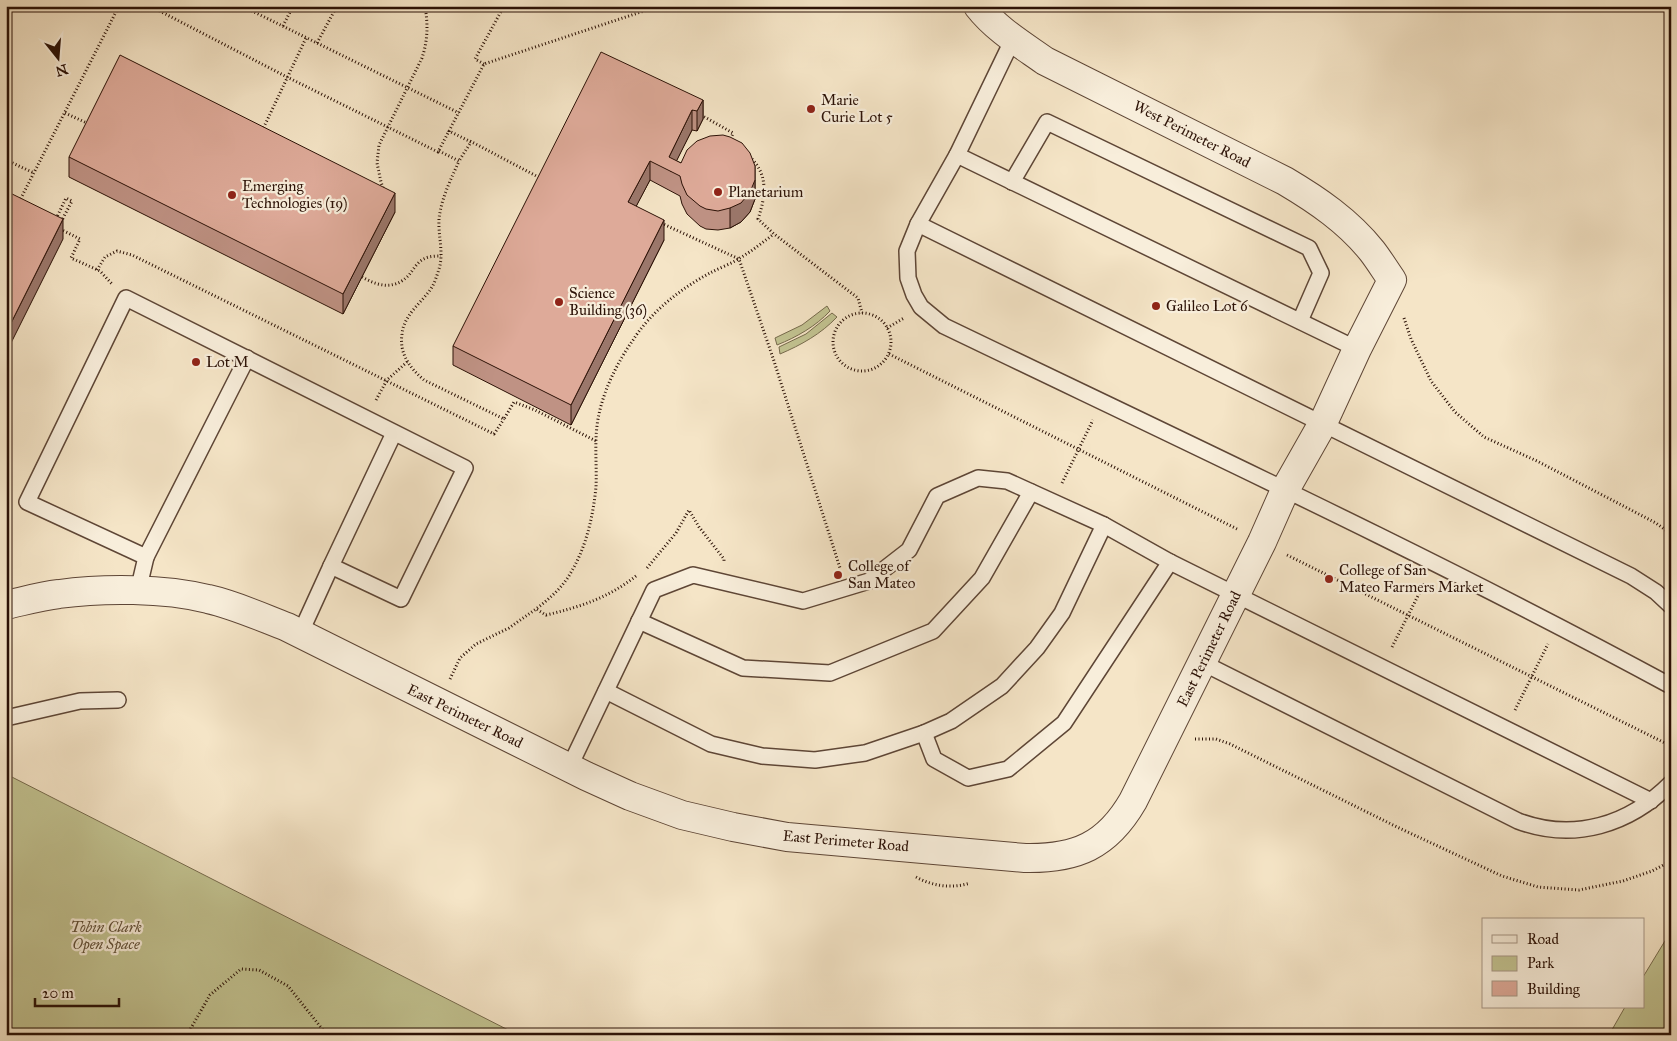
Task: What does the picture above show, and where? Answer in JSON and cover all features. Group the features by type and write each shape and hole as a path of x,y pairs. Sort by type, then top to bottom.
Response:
{"street":[{"name":"West Perimeter Road","path":"978,6 984,14 1013,39 1045,60 1285,180 1316,200 1347,224 1373,252 1392,280"},
{"name":"East Perimeter Road","path":"6,605 57,594 98,590 138,591 207,598 287,628 569,768 630,796 682,815 733,827 787,836 1025,858 1056,857 1075,853 1112,831 1133,801 1262,542 1285,490 1323,423 1357,349 1392,280"}],"lane":[{"path":"1013,39 957,155 918,224 907,251 908,278 921,307 944,326 1434,563 1558,625 1671,686"},
{"path":"1012,182 1047,122 1309,248 1321,273 1300,321"},
{"path":"957,155 1357,349"},
{"path":"918,224 1632,576 1656,592 1671,606"},
{"path":"146,557 27,502 126,298 465,468 401,599 331,566"},
{"path":"138,591 146,557 247,358"},
{"path":"300,634 394,432"},
{"path":"569,768 654,590 693,575 802,601 869,581 909,550 937,496 978,478 1007,481 1104,525 1170,562 1651,800"},
{"path":"639,621 743,668 830,673 933,631 982,578 1031,492"},
{"path":"606,691 711,744 762,756 815,760 865,753 924,733 951,721 1002,686 1037,648 1062,614 1104,525"},
{"path":"924,733 934,759 968,778 1008,770 1064,723 1170,562"},
{"path":"1202,663 1528,825 1564,831 1590,828 1615,821 1651,800 1671,783"},
{"path":"6,718 80,701 118,700"}],"path":[{"path":"16,207 119,6"},
{"path":"150,6 287,77 459,161"},
{"path":"242,6 459,113"},
{"path":"283,26 293,6"},
{"path":"317,43 337,6"},
{"path":"384,190 380,182 377,163 379,145 422,58 426,46 428,24 425,6"},
{"path":"504,6 475,60 484,64 658,6"},
{"path":"260,134 306,38"},
{"path":"438,152 484,64"},
{"path":"65,112 94,127"},
{"path":"700,114 733,133 729,146"},
{"path":"449,131 546,181"},
{"path":"471,142 459,161 445,197 440,219 441,256 433,286 407,317 402,334 402,349 407,362 414,372 424,380 504,419"},
{"path":"749,157 763,177 765,198 758,219 774,234 858,298 862,313"},
{"path":"6,160 34,173"},
{"path":"48,216 55,219 66,198 72,202 58,228 80,239 71,258 99,271 105,257 117,251 132,255 494,434 514,402 535,410 596,440"},
{"path":"20,201 27,204"},
{"path":"660,222 739,259 773,358 846,588"},
{"path":"438,702 460,658 476,644 509,628 536,609 553,595 570,575 581,552 591,521 596,487 598,417 615,370 633,338 680,291 739,259 774,234"},
{"path":"363,268 359,275 380,285 390,286 405,279 421,260 432,256 441,256"},
{"path":"862,313 872,315 887,328 890,337 889,354 881,364 874,368 856,371 846,368 840,362 832,345 837,327 843,319 862,313"},
{"path":"387,380 407,362"},
{"path":"1052,502 1102,402"},
{"path":"536,609 546,615 574,608 600,599 628,582 649,566 665,548 690,510 699,528 724,559 720,581"},
{"path":"1382,668 1434,563"},
{"path":"1506,728 1558,625"},
{"path":"1189,740 1202,738 1216,739 1230,744 1467,860 1502,876 1538,887 1579,890 1597,887 1623,881 1652,871 1671,861"},
{"path":"912,875 924,882 941,886 962,885 976,880"},
{"path":"187,1035 210,995 241,969 259,970 288,986 327,1035"}],"green space":[{"path":"827,306 830,311 819,322 799,335 777,345 775,338 802,325"},
{"path":"832,313 837,317 824,329 803,343 780,354 779,347 806,334"},
{"name":"Tobin Clark Open Space","path":"6,774 518,1035 6,1035"},
{"path":"1671,931 1671,1035 1609,1035 1624,1008 1644,1008 1644,975"}],"building":[{"name":"Science Building (36)","path":"601,52 703,100 697,111 692,110 669,157 681,163 687,150 697,141 710,136 723,135 742,143 750,153 755,166 755,180 750,192 741,203 718,211 706,209 687,195 680,176 650,161 628,202 664,220 571,405 453,346"},
{"name":"Emerging Technologies (19)","path":"120,55 395,193 343,294 69,157"},
{"path":"6,191 63,219 6,333"}],"place":[{"name":"Marie Curie Lot 5","path":"811,109"},
{"name":"Planetarium","path":"718,192"},
{"name":"Emerging Technologies (19)","path":"232,195"},
{"name":"Science Building (36)","path":"559,302"},
{"name":"Galileo Lot 6","path":"1156,306"},
{"name":"Lot M","path":"196,362"},
{"name":"College of San Mateo","path":"838,575"},
{"name":"College of San Mateo Farmers Market","path":"1329,579"}]}
